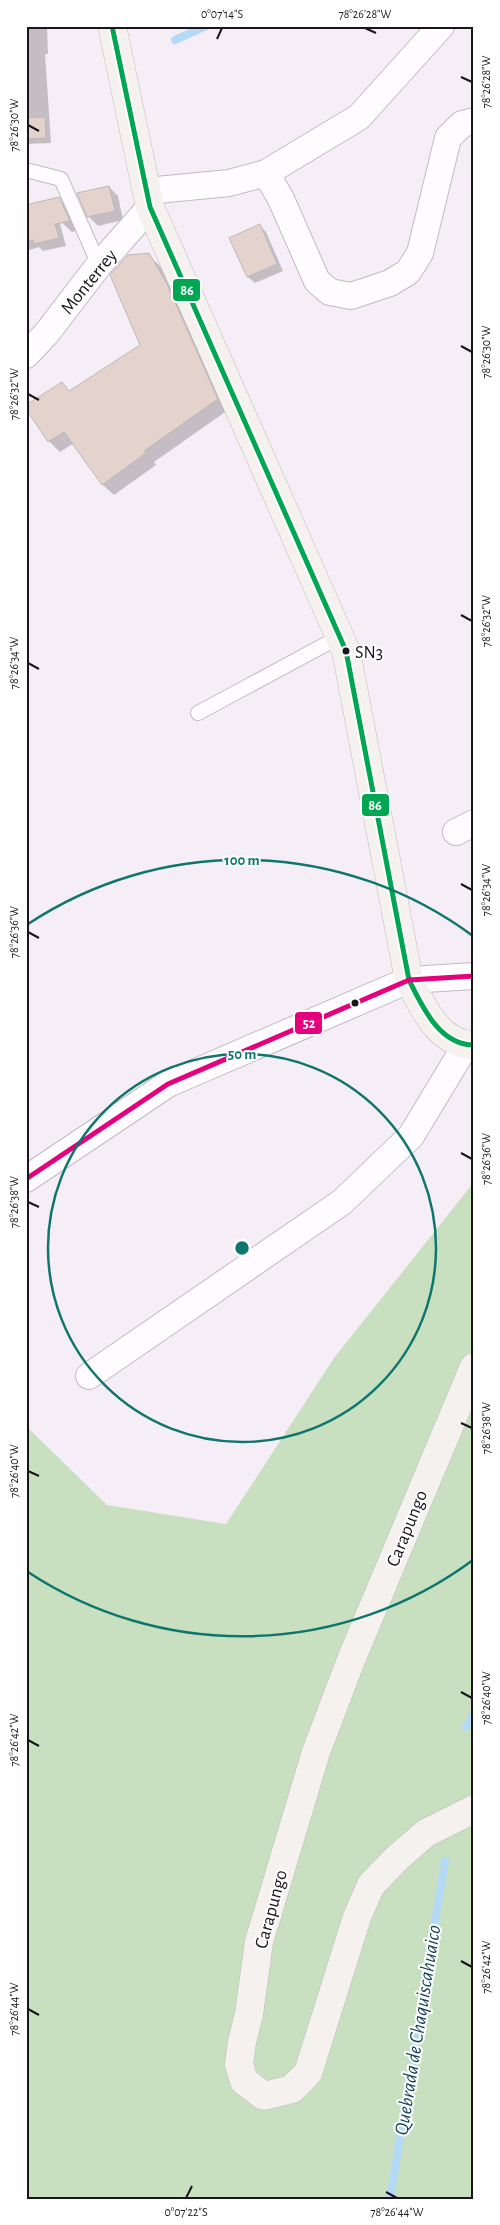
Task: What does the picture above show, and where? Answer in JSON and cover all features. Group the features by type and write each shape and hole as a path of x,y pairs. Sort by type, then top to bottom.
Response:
{"street":[{"path":"89,1376 342,1202 411,1136 470,1045 445,1034 426,1015 409,980 346,651 149,199 112,26"},
{"path":"149,199 229,184 266,173 359,117 441,26"},
{"path":"266,173 281,199 317,281 330,292 351,296 390,283 408,272 420,253 448,138 462,124 474,121"},
{"name":"Monterrey","path":"26,354 46,334 149,199"},
{"path":"26,1179 168,1084 409,980 474,976"},
{"name":"Carapungo","path":"474,1367 351,1660 316,1752 259,1942 249,2014 239,2064 244,2081 264,2096 292,2089 308,2072 358,1917 371,1885 397,1858 426,1833 474,1809"}],"lane":[{"path":"26,170 62,179 99,265"},
{"path":"198,713 341,636"}],"green space":[{"path":"474,1182 474,2199 26,2199 26,1426 107,1505 226,1524 334,1358"}],"building":[{"path":"45,117 46,138 26,139 26,118"},
{"path":"109,186 115,211 87,217 77,193"},
{"path":"59,197 70,221 55,224 59,238 34,244 33,240 26,242 26,205"},
{"path":"260,224 277,264 247,277 229,238"},
{"path":"149,253 167,284 218,399 144,451 146,453 102,485 64,432 48,442 26,409 26,405 62,382 69,391 140,345 110,275 128,255"}],"waterway":[{"path":"175,40 206,26"},
{"name":"Quebrada de Chaquiscahuaico","path":"466,1727 474,1714"},
{"name":"Quebrada de Chaquiscahuaico","path":"390,2199 445,1861"}],"transit line":[{"name":"86","path":"112,26 150,207 346,651 409,980 426,1012 441,1031 462,1043 474,1045"},
{"name":"52","path":"26,1179 168,1084 409,980 474,976"}],"place":[{"name":"SN3","path":"346,651"}]}
